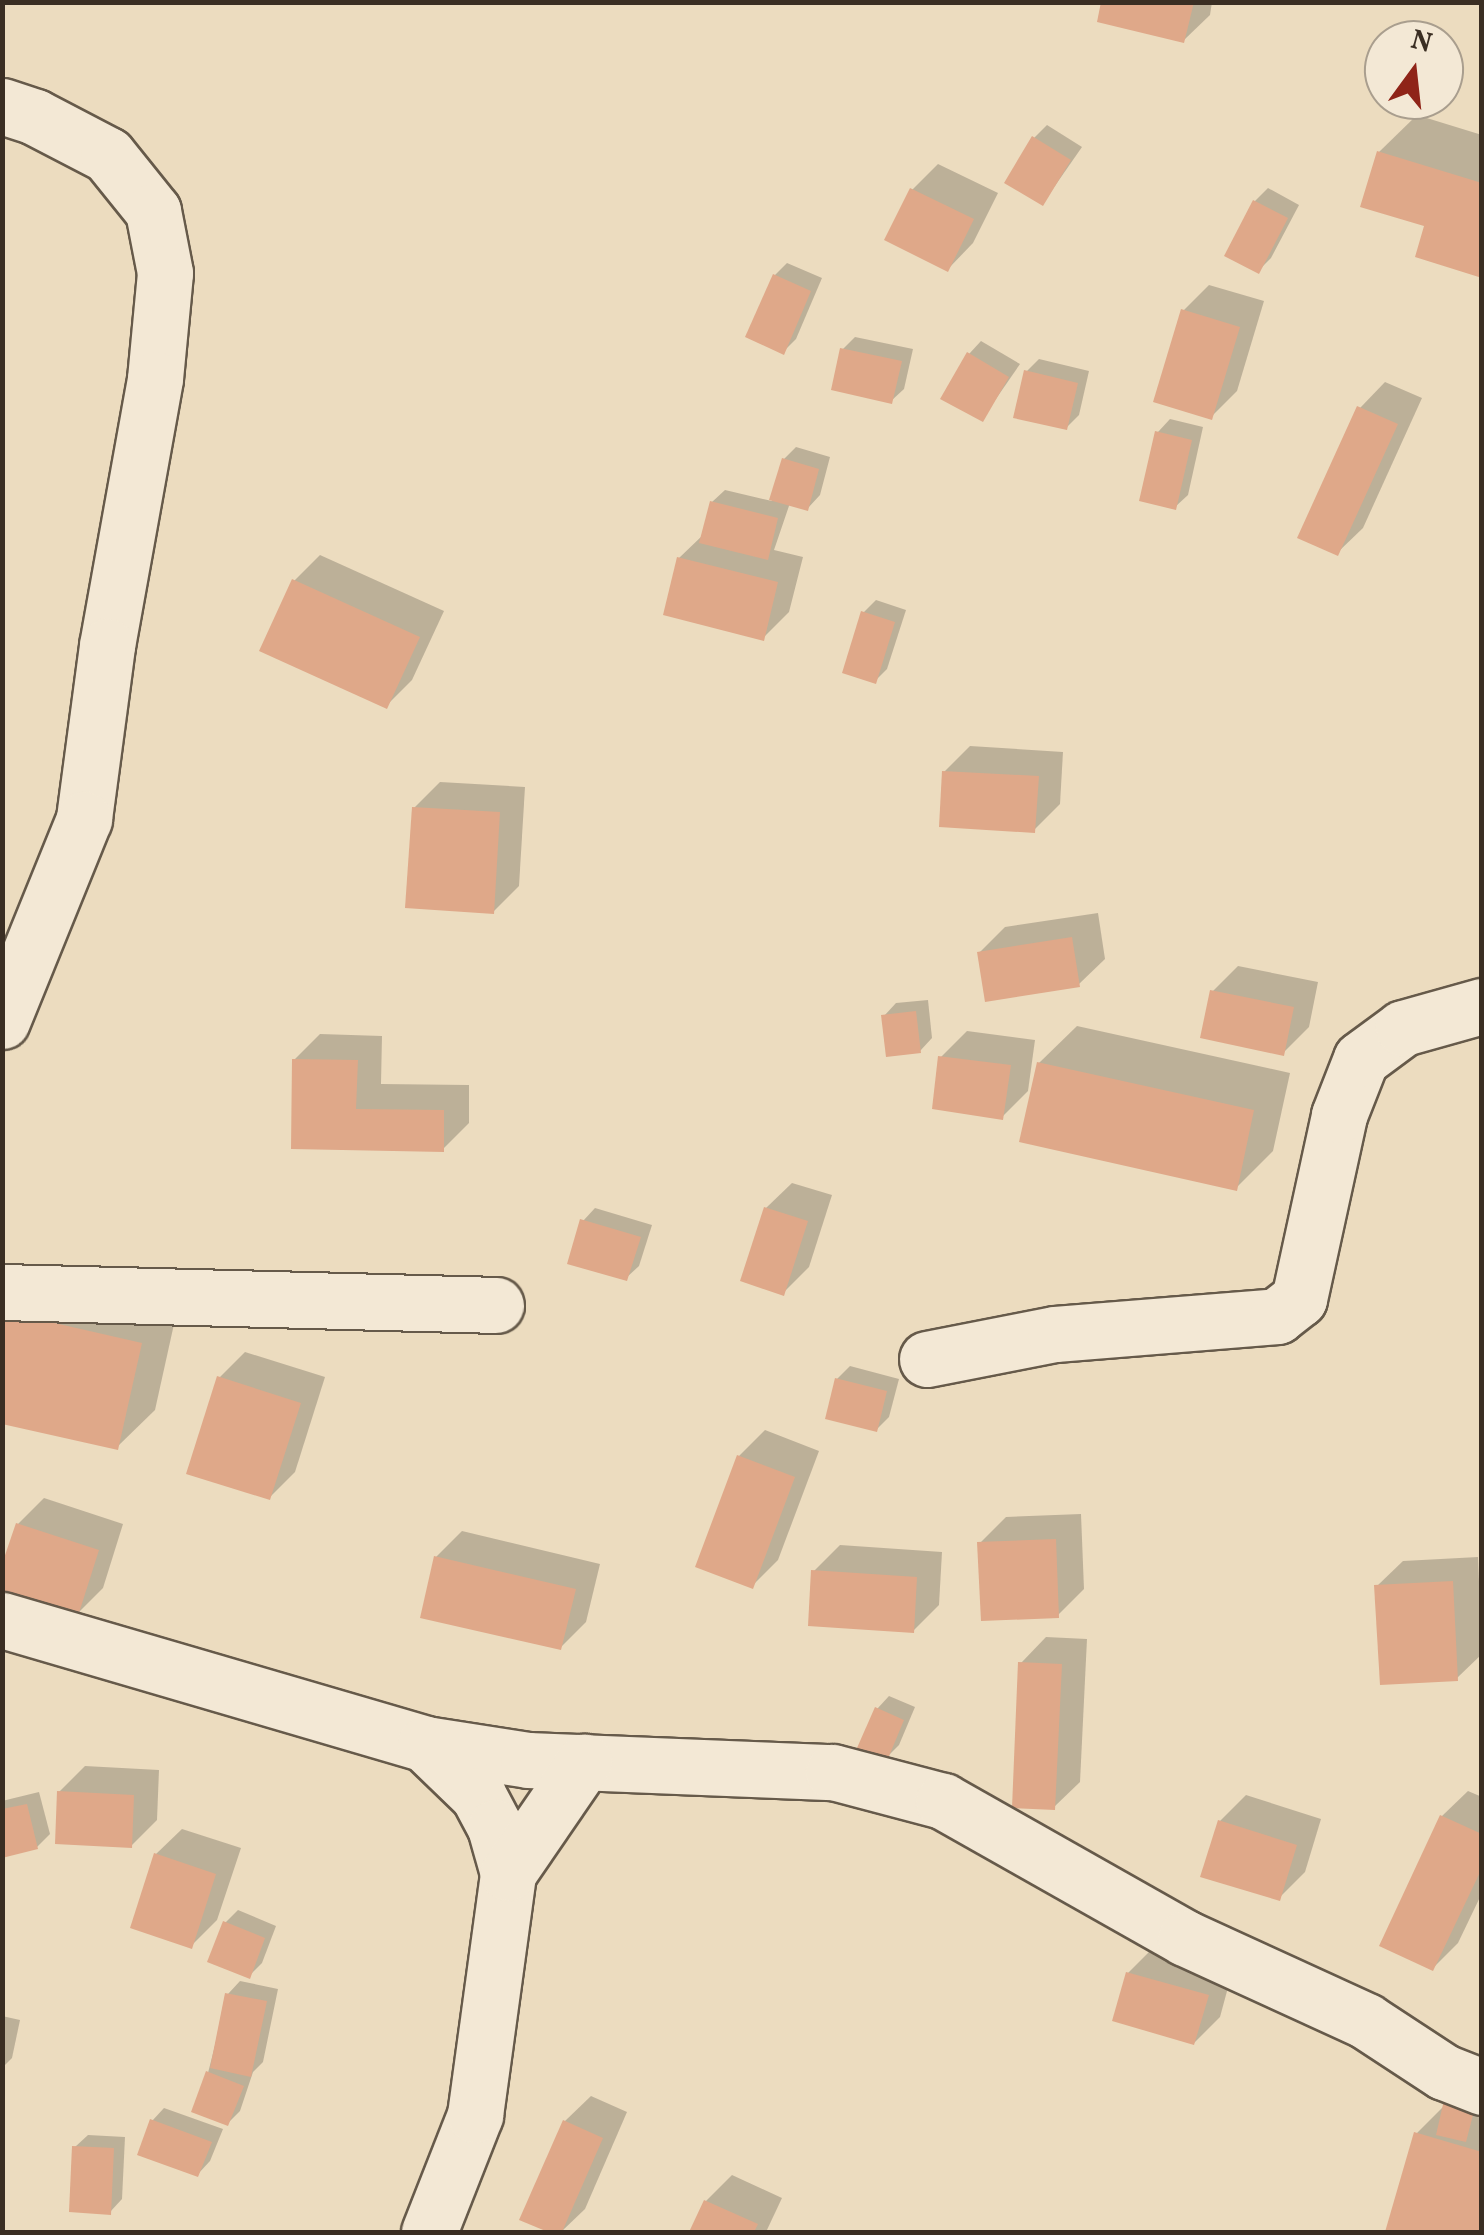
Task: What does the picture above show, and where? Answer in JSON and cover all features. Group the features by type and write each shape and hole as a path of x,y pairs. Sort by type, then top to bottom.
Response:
{"street":[{"path":"2,106 35,117 108,155 154,211 165,273 155,380 107,646 84,819 2,1020"},
{"path":"927,1359 1054,1334 1277,1316 1299,1299 1339,1115 1360,1059 1403,1028 1482,1006"},
{"path":"2,1292 496,1306"},
{"path":"2,1620 425,1744 528,1760 833,1772 943,1801 1185,1938 1366,2020 1444,2072 1482,2087"},
{"path":"425,1744 478,1795 494,1827 508,1873 475,2115 429,2232"},
{"path":"508,1873 584,1762"}],"building":[{"path":"1101,2 1194,2 1184,43 1097,22"},
{"path":"1032,136 1071,160 1043,206 1004,183"},
{"path":"1377,151 1482,183 1482,278 1415,257 1424,226 1360,207"},
{"path":"910,188 974,219 948,272 884,240"},
{"path":"1253,200 1288,218 1259,274 1224,256"},
{"path":"773,274 811,291 784,355 745,337"},
{"path":"1181,309 1240,327 1212,420 1153,402"},
{"path":"840,348 902,361 892,404 831,390"},
{"path":"967,352 1009,377 983,422 940,399"},
{"path":"1024,370 1078,383 1067,430 1013,418"},
{"path":"1357,406 1398,424 1338,556 1297,538"},
{"path":"1155,431 1192,440 1176,510 1139,501"},
{"path":"782,458 819,469 808,511 769,500"},
{"path":"710,501 778,518 768,560 699,543"},
{"path":"677,557 778,582 764,641 663,615"},
{"path":"292,579 420,637 387,709 259,651"},
{"path":"861,611 895,622 876,684 842,673"},
{"path":"942,771 1039,776 1035,833 939,827"},
{"path":"412,807 500,812 494,914 405,908"},
{"path":"1072,937 1080,987 985,1002 977,952"},
{"path":"1210,990 1294,1007 1284,1056 1200,1038"},
{"path":"916,1011 921,1053 886,1057 881,1015"},
{"path":"938,1056 1011,1065 1003,1120 932,1109"},
{"path":"292,1059 358,1060 356,1109 444,1110 444,1152 291,1149"},
{"path":"1037,1062 1254,1110 1237,1191 1019,1142"},
{"path":"764,1207 808,1221 784,1296 740,1281"},
{"path":"580,1219 641,1237 627,1281 567,1264"},
{"path":"2,1311 142,1343 118,1450 2,1424"},
{"path":"217,1376 301,1403 270,1500 186,1474"},
{"path":"835,1378 887,1391 877,1432 825,1419"},
{"path":"737,1455 795,1477 753,1589 695,1567"},
{"path":"16,1523 99,1550 78,1616 2,1592 2,1564"},
{"path":"1056,1539 1059,1618 981,1621 977,1542"},
{"path":"434,1556 576,1589 561,1650 420,1618"},
{"path":"811,1570 917,1577 914,1633 808,1626"},
{"path":"1453,1581 1458,1681 1380,1685 1374,1585"},
{"path":"1018,1662 1062,1664 1055,1810 1012,1808"},
{"path":"875,1707 904,1720 887,1761 857,1748"},
{"path":"57,1791 134,1795 132,1848 55,1844"},
{"path":"27,1804 38,1849 2,1858 2,1809"},
{"path":"1440,1815 1482,1834 1482,1868 1433,1971 1379,1946"},
{"path":"1218,1820 1297,1845 1280,1901 1200,1877"},
{"path":"154,1853 216,1874 192,1949 130,1928"},
{"path":"223,1921 265,1938 250,1979 207,1962"},
{"path":"1126,1972 1209,1995 1194,2045 1112,2021"},
{"path":"225,1993 267,2001 251,2077 210,2068"},
{"path":"206,2071 244,2086 228,2126 191,2112"},
{"path":"1444,2100 1475,2107 1466,2142 1436,2135"},
{"path":"150,2119 212,2142 198,2177 137,2155"},
{"path":"563,2120 603,2138 562,2232 548,2232 519,2220"},
{"path":"1414,2132 1482,2152 1482,2232 1385,2232"},
{"path":"72,2146 114,2148 111,2215 69,2212"},
{"path":"704,2200 758,2224 754,2232 689,2232"}]}
